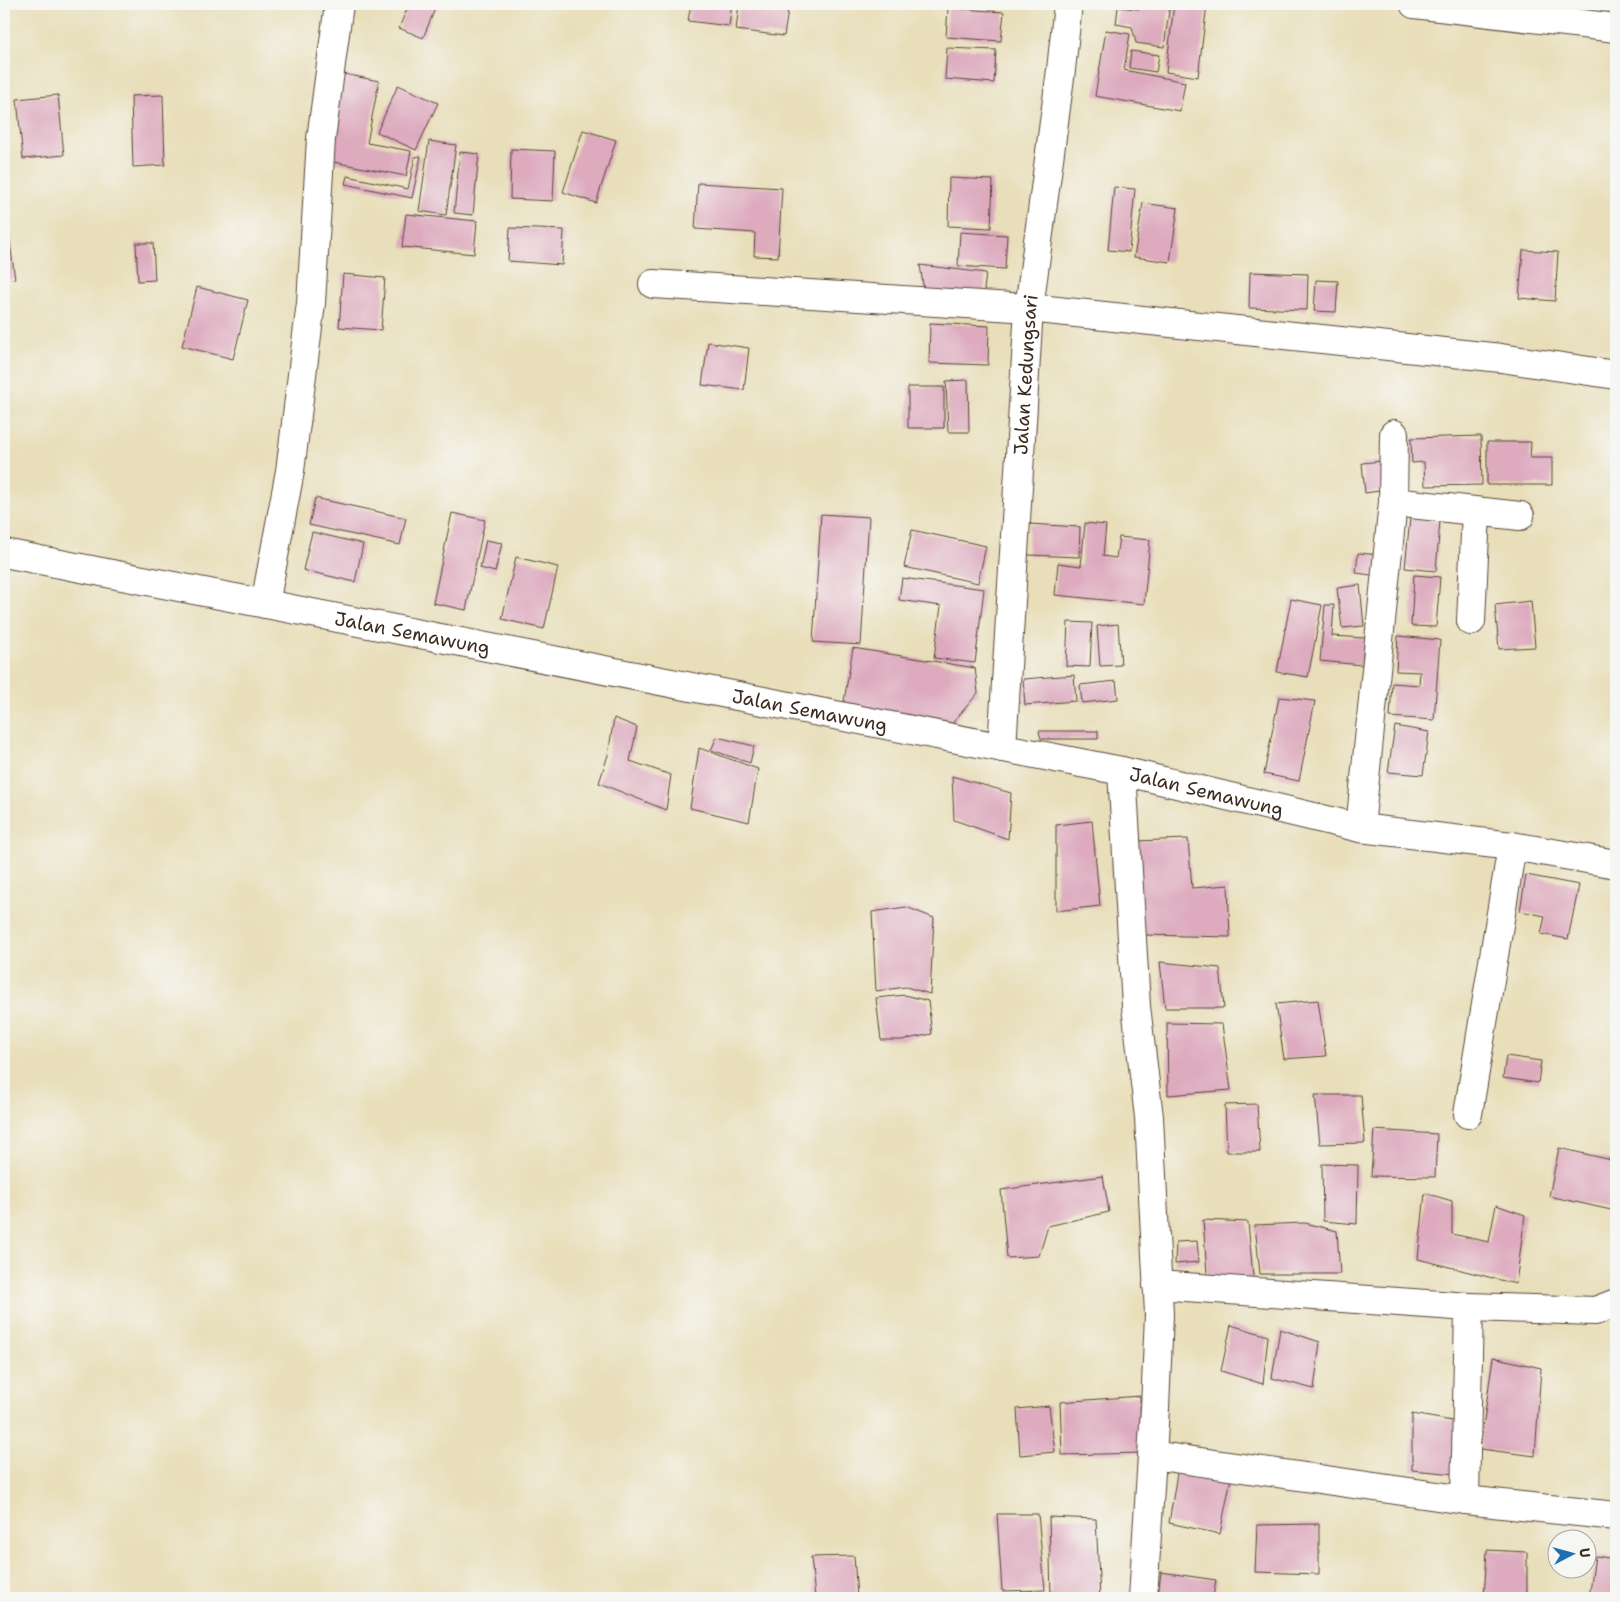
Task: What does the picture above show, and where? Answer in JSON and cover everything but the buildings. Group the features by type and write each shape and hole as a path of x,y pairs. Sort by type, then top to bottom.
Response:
{"street":[{"path":"265,604 290,471 312,303 321,140 339,4"},
{"name":"Jalan Kedungsari","path":"1002,748 1029,308 1068,4"},
{"path":"1414,4 1616,28"},
{"path":"653,284 1029,308 1502,358 1616,375"},
{"path":"1360,828 1393,502 1394,434"},
{"path":"1393,502 1520,516"},
{"path":"1471,621 1476,512"},
{"name":"Jalan Semawung","path":"4,553 1122,771 1360,828 1512,846 1616,864"},
{"path":"1122,771 1136,1006 1149,1117 1159,1314 1143,1598"},
{"path":"1468,1114 1512,846"},
{"path":"1157,1285 1470,1307 1595,1311 1616,1303"},
{"path":"1465,1500 1470,1307"},
{"path":"1152,1455 1465,1500 1616,1516"}]}
